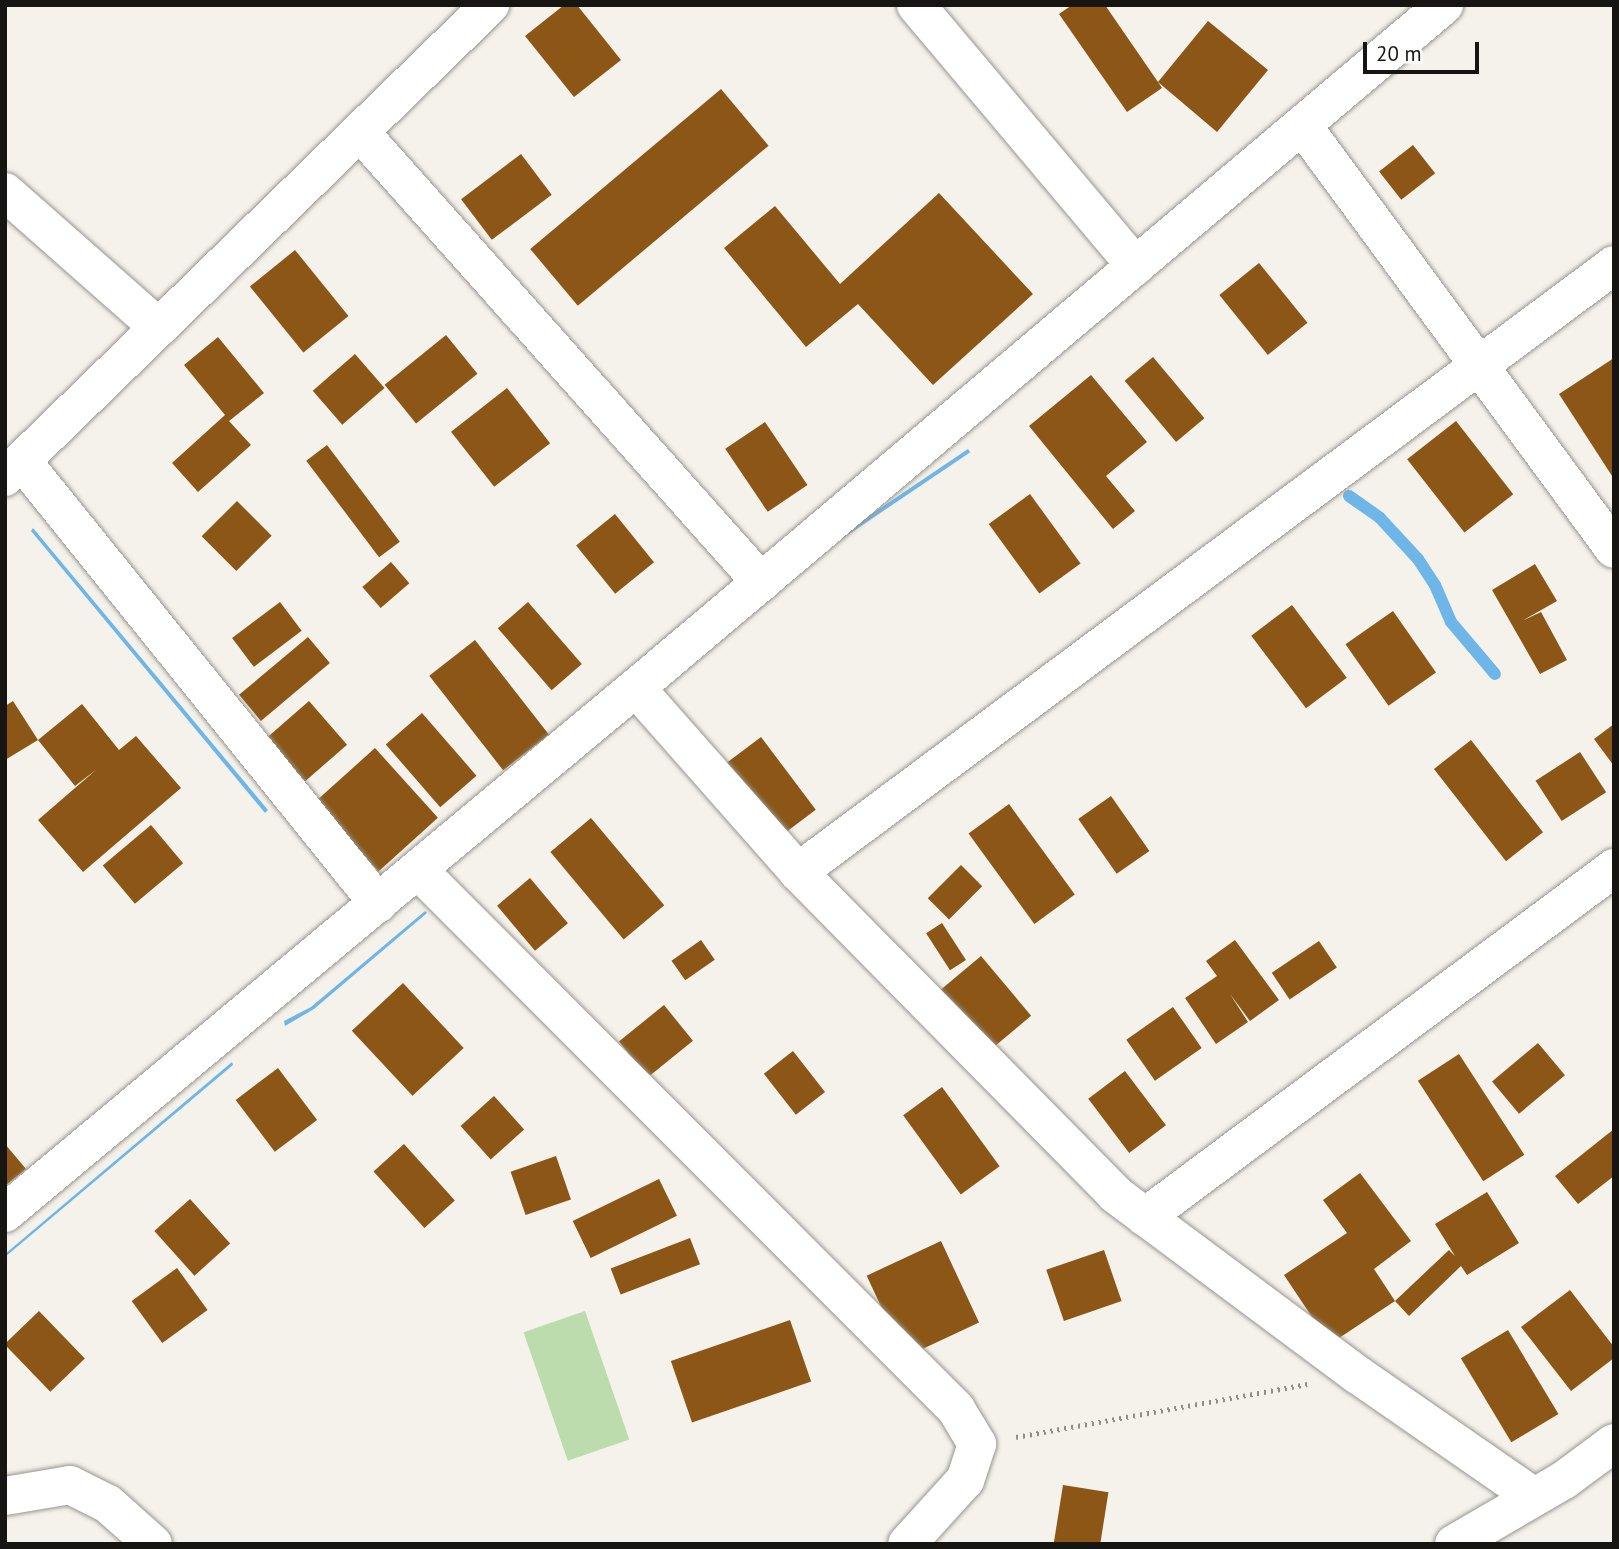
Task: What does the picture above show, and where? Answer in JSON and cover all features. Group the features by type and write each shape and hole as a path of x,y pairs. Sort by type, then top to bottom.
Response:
{"street":[{"path":"377,903 14,469 491,5"},
{"path":"916,5 1136,266"},
{"path":"5,1213 636,688 1444,5"},
{"path":"1302,125 1614,549"},
{"path":"360,132 761,582"},
{"path":"5,192 159,328"},
{"path":"798,872 1614,265"},
{"path":"636,688 798,872 1115,1194 1358,1375 1534,1497"},
{"path":"1145,1217 1614,868"},
{"path":"418,870 956,1409 977,1444 965,1480 907,1544"},
{"path":"1454,1544 1534,1497 1614,1443"},
{"path":"5,1496 70,1485 108,1504 153,1544"}],"path":[{"path":"977,1444 1358,1375"}],"green space":[{"path":"585,1311 629,1440 568,1461 524,1332"}],"water":[{"path":"968,449 970,452 642,674 640,670"},
{"path":"33,528 268,810 265,813 31,531"},
{"path":"425,911 427,913 314,1009 285,1026 284,1021 311,1007"},
{"path":"232,1062 233,1065 5,1257 5,1254"}],"building":[{"path":"564,5 577,5 621,60 574,97 525,36"},
{"path":"1072,5 1105,5 1162,88 1127,112 1059,14"},
{"path":"1208,21 1268,70 1217,132 1158,82"},
{"path":"721,89 769,146 578,306 530,249"},
{"path":"1413,145 1435,173 1401,200 1379,171"},
{"path":"521,154 552,195 492,240 461,199"},
{"path":"939,193 1033,294 933,385 858,304 806,347 724,248 775,206 840,284"},
{"path":"295,250 348,316 303,353 250,287"},
{"path":"1259,263 1307,323 1268,355 1219,295"},
{"path":"446,335 477,374 416,424 385,385"},
{"path":"218,337 264,393 229,421 251,445 198,492 172,463 225,415 184,365"},
{"path":"355,354 385,388 342,425 313,391"},
{"path":"1153,357 1204,418 1176,442 1125,381"},
{"path":"1614,358 1614,479 1559,394"},
{"path":"1091,375 1147,442 1106,476 1135,511 1113,529 1029,426"},
{"path":"507,388 550,443 494,487 451,432"},
{"path":"1456,421 1513,494 1464,532 1407,459"},
{"path":"765,422 807,485 768,512 725,449"},
{"path":"327,445 400,542 379,557 306,461"},
{"path":"1030,494 1081,564 1039,594 989,524"},
{"path":"237,501 272,536 236,571 202,536"},
{"path":"615,514 654,562 615,594 576,545"},
{"path":"391,562 409,583 381,608 362,587"},
{"path":"1535,564 1557,601 1522,621 1541,612 1567,660 1540,674 1492,590"},
{"path":"280,602 302,631 254,667 232,638"},
{"path":"528,602 582,664 552,690 498,628"},
{"path":"1292,605 1347,678 1306,708 1251,636"},
{"path":"1393,611 1436,672 1389,706 1345,644"},
{"path":"308,637 330,663 261,721 239,695"},
{"path":"475,640 549,735 503,770 429,676"},
{"path":"13,701 38,740 5,760 5,706"},
{"path":"309,701 347,745 304,782 266,738"},
{"path":"82,704 119,750 136,736 181,788 83,872 38,820 97,769 75,786 38,740"},
{"path":"422,713 476,776 440,807 386,744"},
{"path":"1614,724 1614,766 1594,739"},
{"path":"761,737 816,810 780,837 725,764"},
{"path":"1471,740 1543,832 1506,861 1434,769"},
{"path":"375,748 438,818 378,871 316,802"},
{"path":"1580,752 1606,792 1562,821 1536,781"},
{"path":"1111,796 1149,851 1117,874 1078,819"},
{"path":"1009,804 1075,895 1034,924 969,833"},
{"path":"591,818 664,905 624,939 550,852"},
{"path":"151,825 183,863 135,904 103,865"},
{"path":"961,865 982,886 949,919 928,898"},
{"path":"530,878 568,923 535,951 497,906"},
{"path":"942,923 966,960 950,970 926,933"},
{"path":"701,940 715,960 685,980 672,961"},
{"path":"1235,940 1279,1000 1250,1021 1230,994 1248,1022 1216,1044 1185,998 1217,976 1206,961"},
{"path":"1319,941 1337,968 1290,999 1272,973"},
{"path":"981,956 1031,1016 987,1053 937,993"},
{"path":"403,983 464,1048 413,1096 352,1031"},
{"path":"664,1005 693,1041 648,1077 619,1042"},
{"path":"1173,1007 1202,1048 1155,1081 1126,1040"},
{"path":"1538,1043 1565,1075 1519,1114 1492,1082"},
{"path":"793,1051 825,1092 796,1115 764,1074"},
{"path":"1459,1054 1524,1155 1483,1181 1418,1081"},
{"path":"278,1068 317,1120 275,1152 236,1100"},
{"path":"1125,1071 1166,1125 1129,1153 1088,1099"},
{"path":"942,1087 1000,1166 961,1194 903,1115"},
{"path":"494,1096 524,1129 491,1160 461,1126"},
{"path":"1614,1129 1614,1176 1578,1204 1555,1176"},
{"path":"5,1144 26,1169 5,1186"},
{"path":"404,1144 455,1200 424,1228 374,1171"},
{"path":"556,1156 571,1199 526,1215 511,1172"},
{"path":"1360,1173 1411,1241 1374,1269 1395,1301 1330,1344 1284,1275 1347,1233 1323,1200"},
{"path":"659,1179 677,1216 591,1258 573,1221"},
{"path":"1487,1192 1519,1243 1467,1275 1461,1266 1409,1316 1395,1301 1449,1250 1455,1256 1435,1224"},
{"path":"190,1199 230,1244 194,1276 154,1231"},
{"path":"690,1238 700,1264 621,1295 611,1268"},
{"path":"941,1241 979,1323 905,1357 867,1276"},
{"path":"1104,1250 1122,1301 1064,1321 1046,1270"},
{"path":"177,1268 208,1310 162,1343 132,1301"},
{"path":"1570,1290 1614,1347 1614,1358 1571,1391 1521,1327"},
{"path":"39,1311 85,1358 50,1392 5,1345"},
{"path":"790,1320 811,1381 692,1422 671,1361"},
{"path":"1508,1330 1558,1414 1511,1442 1461,1358"},
{"path":"1063,1485 1108,1492 1100,1544 1054,1544"}],"waterway":[{"path":"1349,496 1380,518 1418,559 1435,585 1451,622 1495,674"}]}
